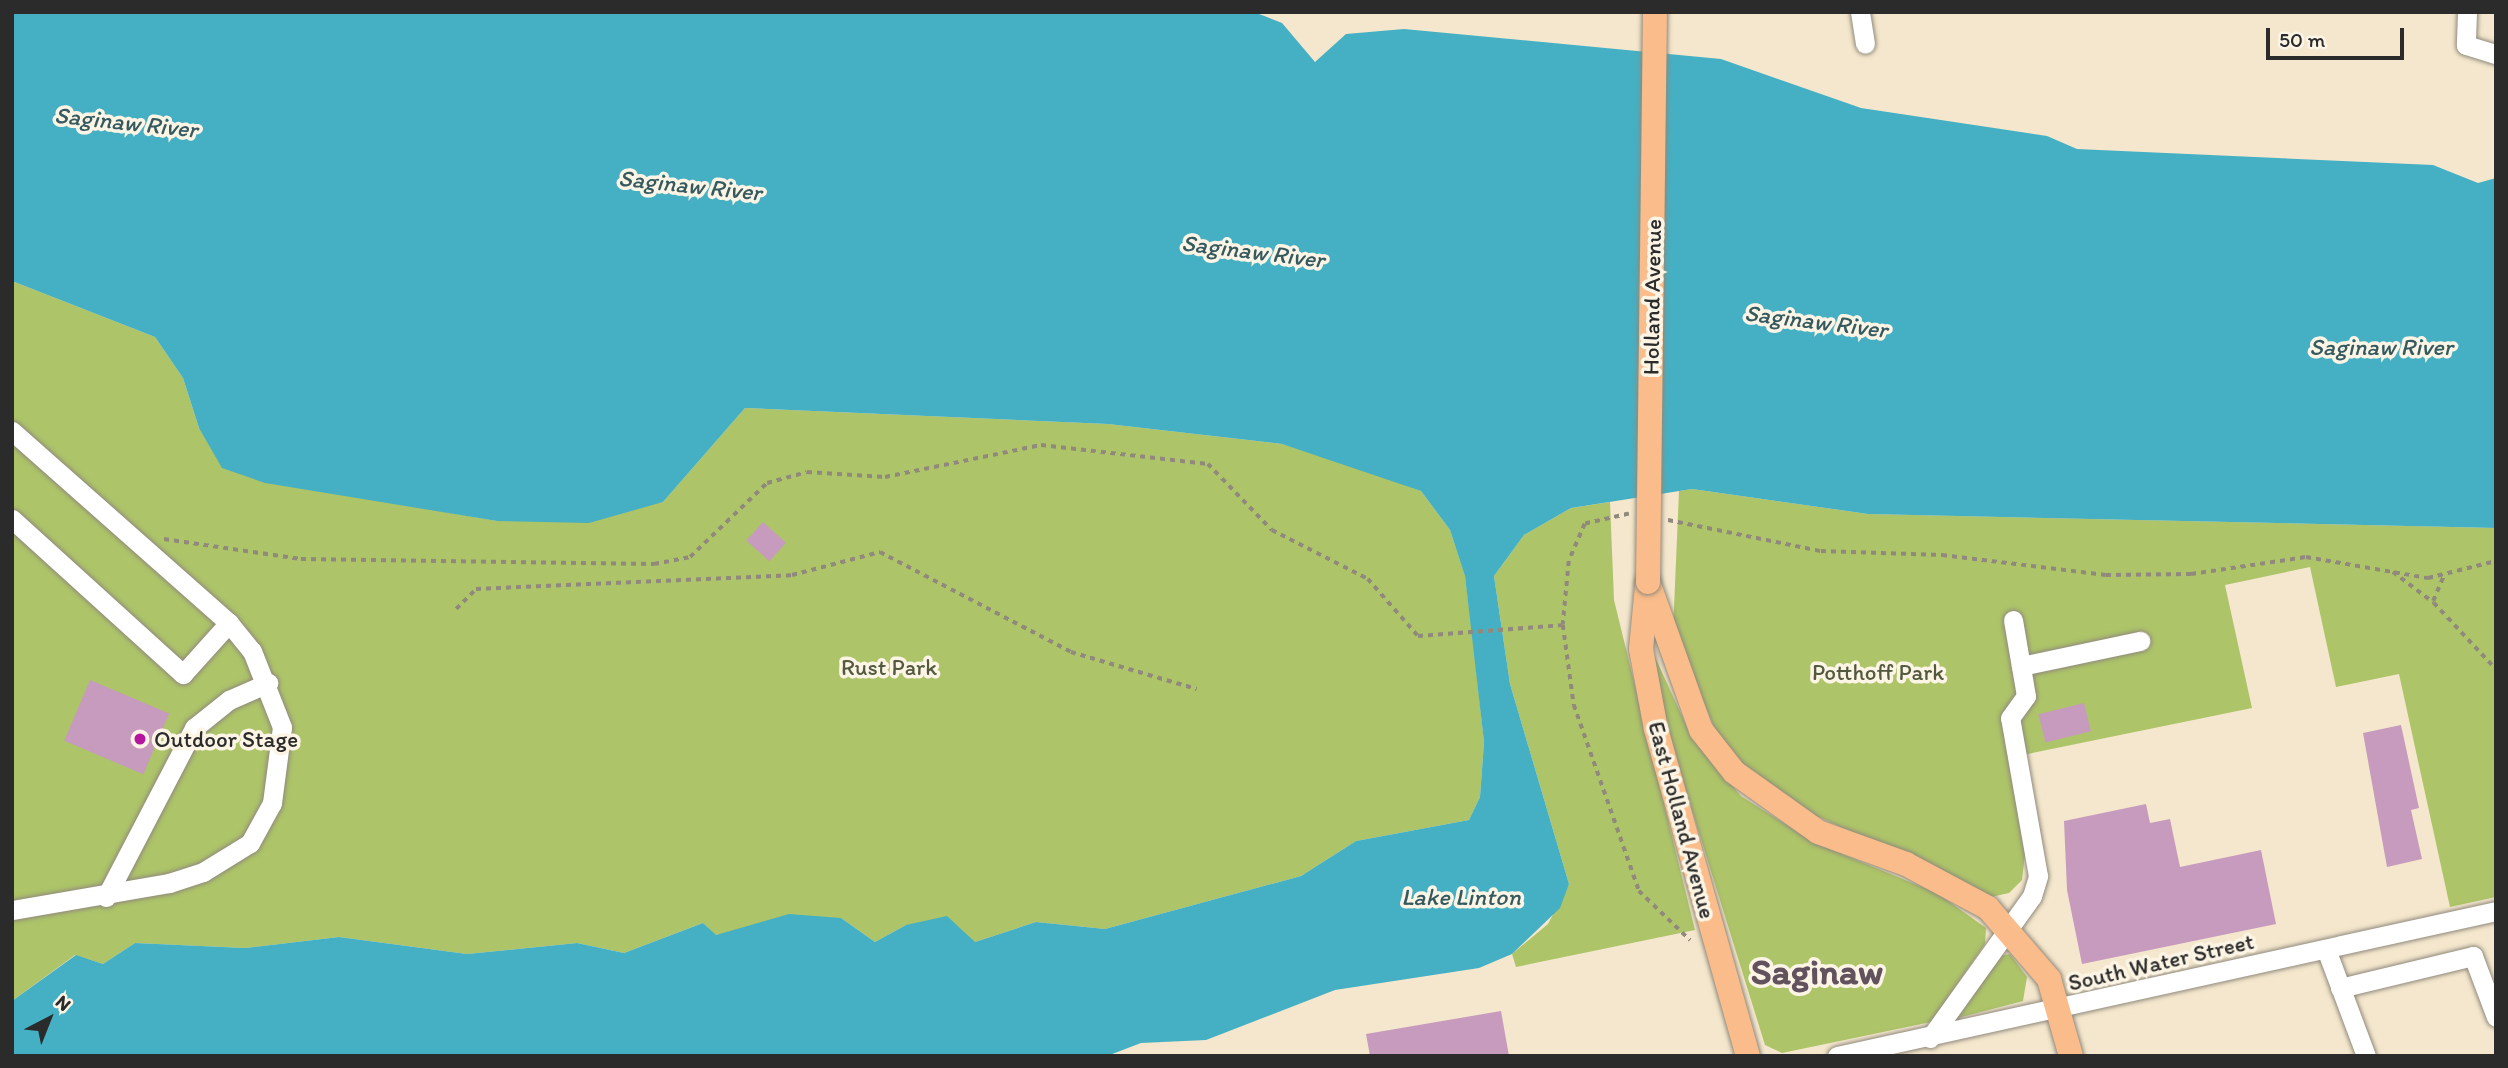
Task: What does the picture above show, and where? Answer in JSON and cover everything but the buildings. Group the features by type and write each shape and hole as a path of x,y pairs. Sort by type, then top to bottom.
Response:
{"main road":[{"name":"Holland Avenue","path":"1648,582 1655,12"},
{"path":"1648,582 1673,665 1701,730 1734,772 1818,832 1960,890 2010,926 2049,979 2062,1010 2071,1056"},
{"name":"East Holland Avenue","path":"1648,582 1641,649 1656,729 1748,1056"}],"street":[{"path":"1860,12 1865,44"},
{"path":"2467,12 2466,44 2496,54"},
{"path":"12,910 106,897 203,872 250,842 272,803 280,766 282,727 268,683 229,623 129,534 16,442"},
{"path":"12,519 183,674 229,623"},
{"path":"1930,1038 2010,926 2038,876 2010,718 2026,696 2013,620"},
{"path":"2021,666 2140,642"},
{"path":"106,897 194,729 229,700 268,683"},
{"name":"South Water Street","path":"1837,1056 2062,1010 2496,911"},
{"path":"2326,949 2366,1056"},
{"path":"2340,988 2473,956 2496,1017"}],"path":[{"path":"129,534 301,559 654,564 690,557 767,483 807,472 885,477 1041,445 1208,464 1272,530 1368,579 1405,628 1418,636 1441,636 1519,626 1563,625"},
{"path":"1642,516 1599,516 1585,524 1569,561 1563,625 1583,746 1626,865 1639,891 1690,940"},
{"path":"1653,518 1821,551 1942,555 2106,575 2190,574 2306,557 2428,578 2496,561"},
{"path":"456,609 476,589 792,575 880,552 1071,652 1197,689"},
{"path":"2388,570 2434,603 2496,670"},
{"path":"2434,603 2432,595 2446,573"}],"green space":[{"name":"Rust Park","path":"12,281 155,337 183,378 199,428 314,489 497,521 663,502 745,408 1108,424 1282,444 1358,467 1421,491 1450,530 1465,575 1474,649 1484,742 1480,797 1469,820 1356,841 1301,876 1105,929 1036,922 975,942 906,925 875,942 841,918 715,935 703,923 624,953 577,943 467,954 339,937 245,948 135,943 103,964 75,955 12,1001"},
{"name":"Potthoff Park","path":"1692,489 1868,514 2496,528 2496,897 2450,907 2399,674 2336,687 2310,567 2225,585 2252,708 2008,758 2025,854 2022,880 2009,893 1991,897 1808,812 1747,770 1715,729 1673,632 1679,491"},
{"path":"1610,502 1614,600 1695,930 1516,967 1512,954 1548,924 1569,884 1510,684 1494,576 1524,535 1571,508"},
{"path":"1650,646 1693,740 1741,796 1815,843 1937,893 1986,928 1985,944 1931,1022 1782,1053 1765,1045 1669,736"},
{"path":"2010,954 2027,977 2023,1001 1958,1018 1999,956"}],"water":[{"path":"12,12 1254,12 1282,23 1315,62 1346,34 1404,29 1721,59 1861,108 2047,136 2077,149 2433,165 2478,183 2496,178 2496,528 1868,514 1692,489 1571,508 1524,535 1494,576 1510,684 1569,884 1560,908 1512,954 1479,968 1335,990 1206,1040 1141,1043 1107,1056 12,1056 12,1001 76,955 103,964 135,943 245,948 339,937 467,954 577,943 624,953 703,923 716,935 789,914 841,918 875,942 906,925 947,916 975,942 1036,922 1105,929 1301,876 1356,841 1469,820 1480,797 1484,742 1465,576 1450,530 1421,491 1282,444 1108,424 745,408 663,502 589,523 497,521 265,483 222,468 199,428 183,378 155,337 12,281"}],"place":[{"name":"Outdoor Stage","path":"140,739"}],"district":[{"name":"Saginaw","path":"1817,971"}],"water label":[{"name":"Saginaw River","path":"126,122"},
{"name":"Saginaw River","path":"690,185"},
{"name":"Saginaw River","path":"1253,251"},
{"name":"Saginaw River","path":"1816,321"},
{"name":"Saginaw River","path":"2381,347"},
{"name":"Lake Linton","path":"1461,897"}]}
